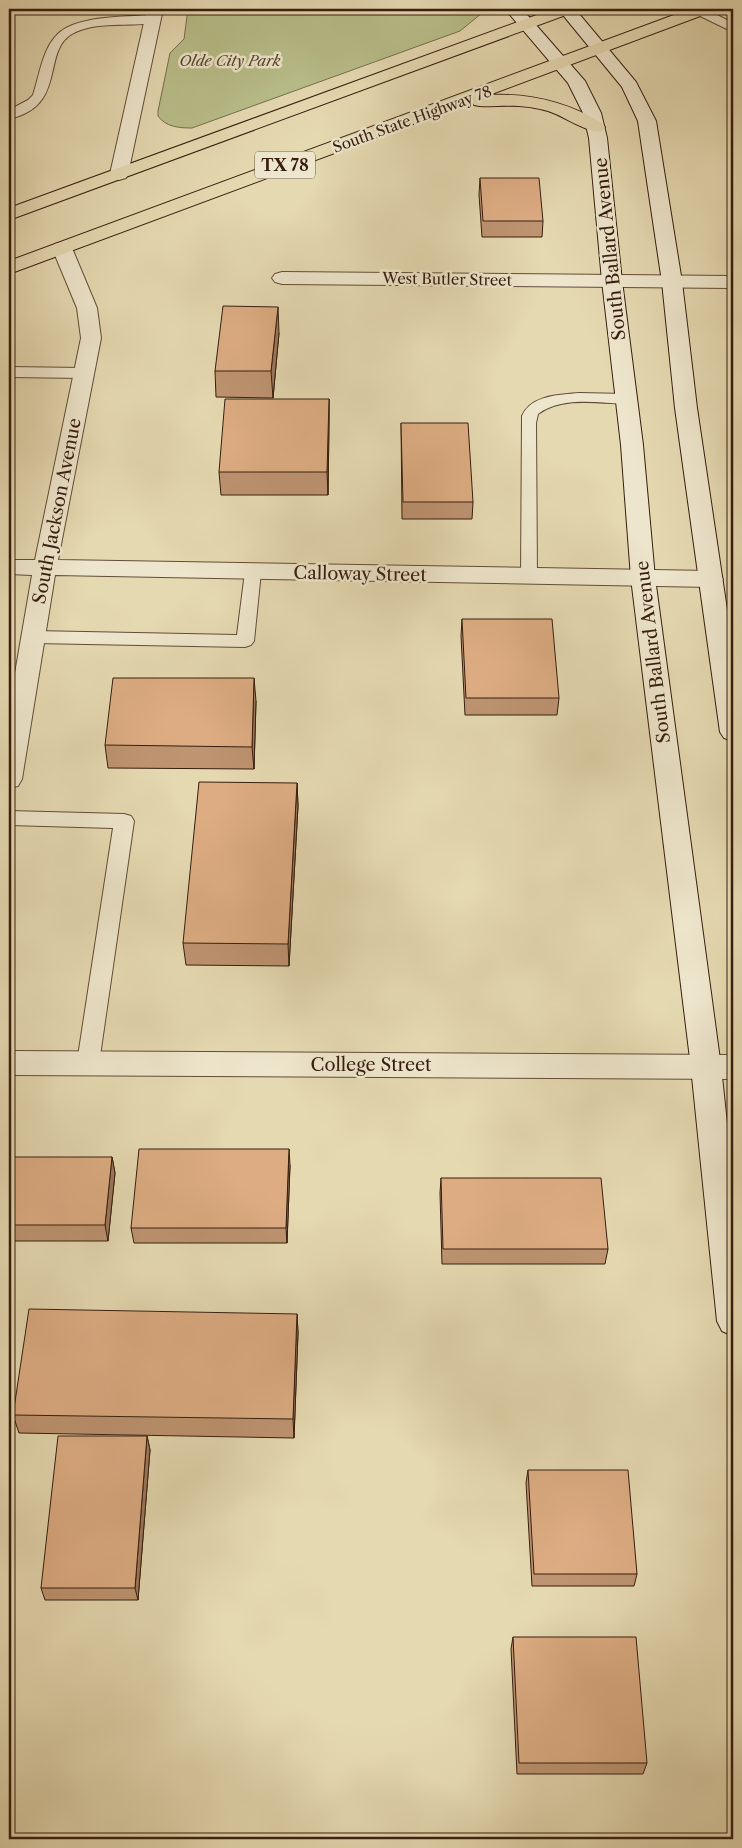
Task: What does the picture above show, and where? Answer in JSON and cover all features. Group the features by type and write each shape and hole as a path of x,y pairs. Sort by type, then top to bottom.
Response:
{"main road":[{"name":"South Ballard Avenue","path":"513,9 576,81 592,113 596,128 627,399 643,578 719,1067 733,1321"},
{"name":"TX 78","path":"9,214 567,9"},
{"path":"567,9 630,86 647,121 672,282 686,408 733,732"},
{"name":"TX 78","path":"562,64 702,10"},
{"path":"119,174 154,14"},
{"name":"South State Highway 78","path":"9,268 562,64"},
{"path":"454,103 498,100 542,102 579,116 596,128"},
{"name":"South Jackson Avenue","path":"9,779 45,568 91,338 88,308 62,248"},
{"name":"West Butler Street","path":"282,278 733,282"},
{"name":"Calloway Street","path":"9,567 711,579"},
{"name":"College Street","path":"9,1063 719,1067"}],"lane":[{"path":"702,10 733,28"},
{"path":"9,115 33,103 39,96 60,38 75,28 154,14"},
{"path":"9,372 83,373"},
{"path":"529,577 528,423 532,410 541,404 561,399 627,399"},
{"path":"34,637 245,641 253,572"},
{"path":"9,818 124,821 88,1063"}],"green space":[{"name":"Olde City Park","path":"188,9 482,9 482,13 460,31 192,128 187,128 165,123 158,116 158,111 170,53 184,39"}],"building":[{"path":"480,178 539,178 543,221 483,221"},
{"path":"223,306 278,307 271,371 215,371"},
{"path":"225,399 329,399 327,472 219,472"},
{"path":"401,423 468,423 473,502 403,502"},
{"path":"462,619 552,619 559,698 466,698"},
{"path":"113,678 254,678 252,747 105,745"},
{"path":"199,782 297,783 288,944 183,943"},
{"path":"139,1149 289,1149 286,1228 131,1228"},
{"path":"12,1157 112,1157 105,1225 9,1225 9,1184"},
{"path":"441,1178 601,1178 608,1249 443,1249"},
{"path":"29,1309 297,1314 293,1419 13,1415"},
{"path":"58,1436 147,1436 135,1588 41,1588"},
{"path":"528,1470 628,1470 637,1574 534,1574"},
{"path":"513,1637 636,1637 647,1763 519,1763"}]}
